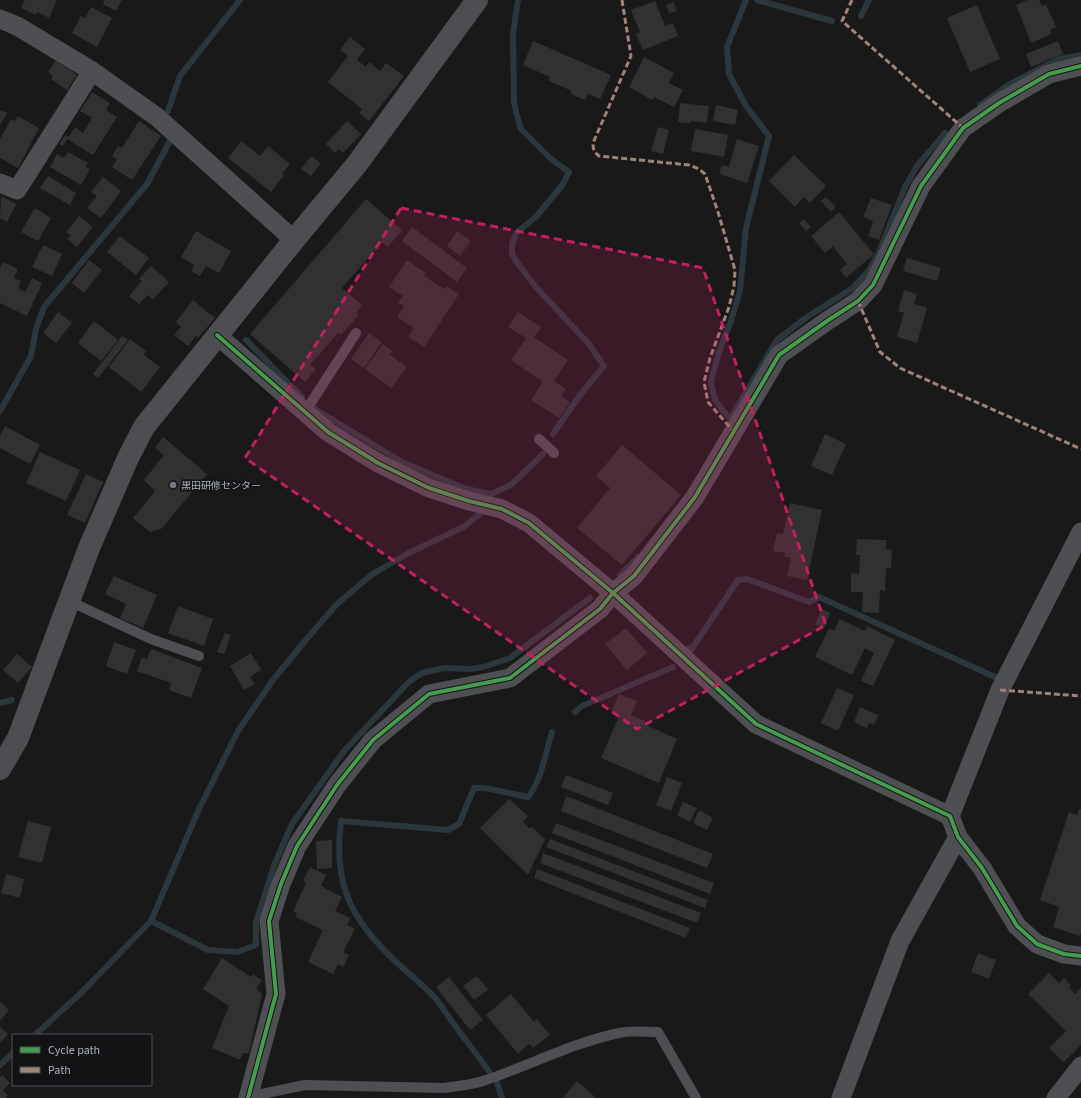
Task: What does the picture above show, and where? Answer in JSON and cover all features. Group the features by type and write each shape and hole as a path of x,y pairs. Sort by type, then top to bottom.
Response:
{"street":[{"path":"0,769 18,738 89,548 128,458 144,427 357,164 477,0"},
{"path":"0,19 17,26 92,71 157,117 294,240"},
{"path":"249,1096 276,994 270,921 281,884 297,846 337,785 373,740 429,694 510,678 600,609 613,593 634,576 695,497 779,355 826,321 858,301 873,285 921,186 963,128 999,103 1049,74 1081,66"},
{"path":"0,183 17,190 92,71"},
{"path":"217,335 328,432 378,463 429,488 469,501 502,509 529,522 613,593 756,724 950,816"},
{"path":"1081,532 1000,690 950,816 958,838 982,868 1017,926 1037,944 1064,954 1081,956"},
{"path":"841,1098 900,941 958,838"},
{"path":"1056,1098 1081,1066"}],"lane":[{"path":"305,412 356,333"},
{"path":"539,439 554,453"},
{"path":"69,601 151,639 199,656"},
{"path":"249,1096 305,1085 444,1088 485,1081 566,1048 620,1032 640,1031 658,1032 696,1098"}],"highlighted area":[{"path":"401,208 703,268 826,625 637,729 245,458"}],"building":[{"path":"25,0 57,0 49,18 37,12 36,15 21,8"},
{"path":"104,0 122,0 116,11 103,4"},
{"path":"1027,0 1039,0 1042,6 1046,4 1056,27 1050,30 1052,34 1031,43 1016,5"},
{"path":"655,1 665,26 673,23 678,36 643,50 636,34 640,32 631,10"},
{"path":"674,2 677,11 669,13 666,5"},
{"path":"977,5 1000,59 970,72 947,18"},
{"path":"91,7 112,18 97,47 72,33 81,16 85,18"},
{"path":"350,37 365,49 357,60 366,67 369,62 380,71 386,63 404,76 369,121 359,113 362,109 328,82 348,56 340,50"},
{"path":"533,41 611,75 600,99 588,94 585,100 571,94 572,91 549,81 550,77 523,65"},
{"path":"1058,41 1063,54 1031,67 1026,54"},
{"path":"644,57 674,73 669,83 683,90 674,107 654,97 652,100 629,87"},
{"path":"56,60 77,75 67,90 51,79 53,76 48,72"},
{"path":"92,92 110,103 106,110 117,117 93,155 67,139 63,146 59,144 65,135 69,137 75,127 83,133 92,118 80,111"},
{"path":"680,103 709,106 707,123 691,121 690,123 678,122"},
{"path":"716,105 738,110 735,125 713,121"},
{"path":"0,110 7,113 0,125"},
{"path":"18,116 39,128 18,168 0,158 0,139 11,119 15,121"},
{"path":"139,121 161,136 132,180 112,167 117,160 112,156 118,146 122,148"},
{"path":"347,121 361,134 343,153 339,149 335,153 326,144"},
{"path":"658,127 669,130 663,154 651,151"},
{"path":"695,129 728,135 724,157 691,151"},
{"path":"737,139 759,146 747,183 719,174 722,165 729,167"},
{"path":"241,141 260,156 268,146 290,164 282,174 284,175 271,192 228,158"},
{"path":"68,152 88,163 85,167 90,169 81,185 50,167 57,154 64,158"},
{"path":"794,155 826,186 810,203 804,197 795,207 769,181"},
{"path":"311,156 321,163 311,176 301,169"},
{"path":"48,176 76,193 70,205 40,188"},
{"path":"103,177 121,191 101,218 87,208 97,196 91,192"},
{"path":"1,196 16,204 7,222 0,218"},
{"path":"826,197 836,207 831,212 821,201"},
{"path":"871,198 892,205 879,240 868,236 873,221 863,217"},
{"path":"366,199 402,230 388,247 382,242 342,288 362,305 356,313 359,315 341,335 338,333 310,365 316,369 305,382 250,334"},
{"path":"35,208 51,218 38,241 21,232"},
{"path":"839,212 874,254 846,278 840,270 847,264 833,246 825,253 811,236"},
{"path":"79,216 93,227 77,247 67,239 71,235 66,232"},
{"path":"804,219 811,227 806,231 799,223"},
{"path":"412,227 467,268 457,282 402,241"},
{"path":"196,231 231,251 219,273 206,266 200,276 191,271 194,265 181,257"},
{"path":"457,231 471,241 460,256 447,246"},
{"path":"120,236 149,258 136,275 107,252"},
{"path":"43,245 62,254 52,276 32,267"},
{"path":"907,258 941,268 937,281 903,271"},
{"path":"89,260 102,270 84,293 72,283"},
{"path":"407,260 426,273 424,276 444,289 446,286 459,294 424,347 408,337 414,328 397,317 404,306 398,303 403,296 389,287"},
{"path":"3,262 18,269 14,278 21,281 18,288 25,292 32,278 42,283 27,316 0,303 0,268"},
{"path":"151,266 169,282 153,299 148,295 139,304 129,296 142,281 139,279"},
{"path":"904,290 917,294 914,304 927,308 917,343 897,337 904,313 898,311"},
{"path":"193,300 215,318 198,338 196,336 188,346 174,335 181,327 176,322"},
{"path":"58,312 72,323 56,343 43,333"},
{"path":"518,312 541,327 534,337 568,360 554,381 566,389 561,396 570,402 559,418 531,400 543,382 511,360 526,338 508,327"},
{"path":"94,321 118,340 101,361 78,343"},
{"path":"369,333 382,342 364,368 351,359"},
{"path":"122,336 128,340 98,378 93,374"},
{"path":"130,339 146,351 144,355 160,367 141,392 109,367"},
{"path":"383,344 393,351 390,355 407,367 391,388 365,369"},
{"path":"5,426 40,445 30,464 0,448 0,436"},
{"path":"825,434 846,444 832,475 811,466"},
{"name":"黒田研修センター","path":"163,437 207,474 161,529 150,532 133,518 155,491 144,480 164,455 155,448"},
{"path":"622,445 681,495 622,565 577,528 610,488 596,476"},
{"path":"40,452 80,470 66,501 26,483"},
{"path":"86,474 103,482 85,523 67,515"},
{"path":"790,503 822,510 807,580 787,576 791,558 784,557 785,553 773,551 777,533 783,534"},
{"path":"857,539 886,540 886,549 892,550 891,568 886,568 885,591 880,590 879,613 862,612 863,592 851,592 851,573 859,574 860,555 856,555"},
{"path":"114,576 157,595 143,628 120,618 126,604 105,594"},
{"path":"178,606 213,619 204,646 168,633"},
{"path":"822,609 830,613 824,628 815,624"},
{"path":"840,619 865,631 867,626 895,640 873,686 861,681 874,653 865,648 852,675 815,657 829,628 834,631"},
{"path":"626,628 647,653 627,670 605,644"},
{"path":"225,633 231,635 224,654 217,652"},
{"path":"114,642 136,650 127,674 106,666"},
{"path":"151,649 202,668 191,698 169,690 171,683 137,671 142,657 147,659"},
{"path":"251,653 261,670 250,677 255,684 244,690 230,666"},
{"path":"17,654 32,667 18,683 3,670"},
{"path":"837,688 854,695 838,731 821,723"},
{"path":"619,694 637,701 631,715 645,721 644,724 677,739 659,783 601,758 619,716 611,713"},
{"path":"860,707 878,715 874,725 869,723 867,728 854,722"},
{"path":"566,775 613,793 608,805 561,787"},
{"path":"667,777 682,783 671,811 656,805"},
{"path":"566,796 713,854 707,868 561,811"},
{"path":"509,799 528,816 523,821 529,828 532,827 545,839 528,875 480,828"},
{"path":"683,802 697,808 690,822 677,815"},
{"path":"1079,809 1081,809 1080,936 1053,927 1059,907 1040,900 1069,812 1077,815"},
{"path":"699,810 713,818 707,830 693,823"},
{"path":"28,821 51,827 42,863 18,857"},
{"path":"556,823 714,883 710,894 552,833"},
{"path":"550,839 708,900 705,908 546,847"},
{"path":"332,840 332,868 317,869 316,841"},
{"path":"543,853 701,913 697,923 540,863"},
{"path":"310,867 326,875 321,886 342,897 335,911 350,918 347,925 355,929 343,952 349,955 343,967 338,964 333,974 308,962 323,930 295,917 297,913 293,911 306,883 303,881"},
{"path":"537,869 690,928 686,938 534,878"},
{"path":"6,874 24,879 20,898 1,893"},
{"path":"978,953 996,960 989,979 971,972"},
{"path":"222,958 251,977 253,974 262,980 256,989 262,994 249,1053 243,1053 240,1060 212,1048 229,1006 203,989"},
{"path":"1049,973 1059,983 1064,978 1071,985 1069,987 1075,994 1081,987 1081,1045 1064,1062 1049,1048 1066,1031 1028,994"},
{"path":"477,976 488,990 474,1000 463,986"},
{"path":"449,977 483,1020 470,1030 436,987"},
{"path":"511,994 534,1022 537,1019 550,1035 533,1048 529,1044 518,1054 486,1015"},
{"path":"0,1002 9,1010 0,1021"},
{"path":"0,1027 8,1034 0,1043"},
{"path":"2,1075 10,1083 3,1090 8,1095 6,1098 0,1098 0,1077"},
{"path":"577,1081 595,1097 564,1098 563,1097"}],"waterway":[{"path":"168,111 180,76 240,0"},
{"path":"518,0 513,34 514,101 521,129 551,159 569,172 563,184 536,217 517,232 512,244 512,254 535,286 589,344 604,366 580,395 553,434"},
{"path":"730,418 715,400 711,383 719,352 731,321 740,291 746,228 769,136 746,106 729,74 727,47 746,0"},
{"path":"757,0 832,21"},
{"path":"861,16 869,0"},
{"path":"980,105 1010,84 1059,59 1081,55"},
{"path":"730,419 777,340 807,317 853,288 870,269 878,254 905,187 917,166 945,133"},
{"path":"0,411 31,356 36,329 44,307 147,184 170,141"},
{"path":"246,340 302,397"},
{"path":"315,409 402,462 466,489 491,494 511,485 543,454"},
{"path":"36,1034 82,992 151,921 199,809 238,731 273,680 304,642 337,604 371,575 407,554 465,526 481,513"},
{"path":"620,575 638,557"},
{"path":"689,648 691,650 738,580 747,579 809,602 819,597 995,677"},
{"path":"151,921 208,950 237,952 256,945 256,922 275,863 292,824 344,751 405,686 422,673 443,668 471,669 483,667 510,658 590,598"},
{"path":"575,712 582,706 673,667"},
{"path":"0,703 12,700"},
{"path":"489,1071 435,998 379,945 366,930 356,914 348,898 343,882 339,843 341,821 448,830 459,824 474,788 485,788 528,797 533,791 540,775 552,732"},
{"path":"0,1065 12,1054"},
{"path":"497,1083 502,1098"}],"marked path":[{"path":"622,0 631,56 593,143 594,149 599,156 689,165 699,169 705,174 735,270 734,286 729,307 710,358 704,382 708,402 734,432"},
{"path":"852,0 842,21 963,128"},
{"path":"858,301 880,352 900,368 1081,449"},
{"path":"1000,690 1081,696"}],"cycle path":[{"path":"248,1098 276,994 269,921 281,884 297,846 337,785 373,740 429,694 510,678 600,609 613,593 634,576 695,497 779,355 858,301 873,285 921,186 963,128 999,103 1049,74 1081,66"},
{"path":"217,335 328,432 378,463 429,488 469,501 502,509 529,523 613,593 756,724 950,816 958,837 982,868 1017,926 1037,944 1064,954 1081,956"}],"place":[{"name":"黒田研修センター","path":"173,485"}]}
